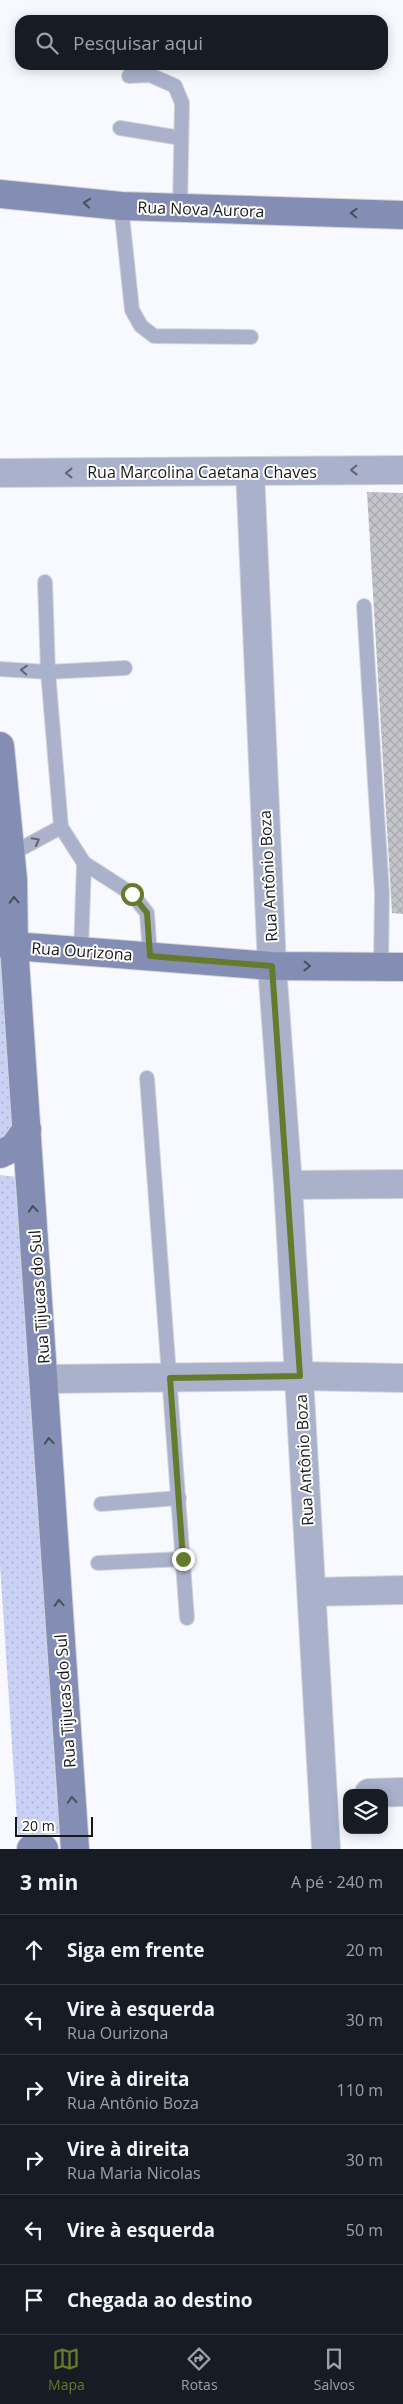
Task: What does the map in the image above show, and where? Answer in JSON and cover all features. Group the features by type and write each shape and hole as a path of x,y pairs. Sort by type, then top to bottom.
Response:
{"main road":[{"name":"Rua Nova Aurora","path":"0,194 122,206 403,215"},
{"name":"Rua Tijucas do Sul","path":"0,746 11,854 7,944 27,1129 75,1849"},
{"name":"Rua Ourizona","path":"7,944 272,966 392,967"},
{"path":"0,1154 13,1148 27,1129"},
{"path":"32,1849 44,1849"}],"street":[{"name":"Rua Marcolina Caetana Chaves","path":"0,473 403,470"},
{"name":"Rua Antônio Boza","path":"250,471 272,966 288,1185 312,1592 335,1793 326,1849"},
{"path":"288,1185 403,1184"},
{"path":"45,1379 300,1376 403,1378"},
{"path":"312,1592 403,1590"},
{"path":"388,1792 403,1792"}],"lane":[{"path":"129,76 150,75 175,86 182,103 180,208"},
{"path":"120,128 180,138"},
{"path":"122,206 123,235 132,310 141,326 154,336 251,337"},
{"path":"45,582 48,672 61,827 84,863 132,894 147,913 150,956"},
{"path":"364,606 382,893 392,967"},
{"path":"0,669 48,672 125,668"},
{"path":"11,854 61,827"},
{"path":"81,951 84,863"},
{"path":"147,1078 187,1618"},
{"path":"101,1504 179,1498"},
{"path":"98,1563 183,1559"}],"shaded area":[{"path":"0,960 2,960 15,1129 0,1142"},
{"path":"0,1175 17,1177 63,1834 18,1835 0,1565"}],"building":[{"path":"367,492 403,493 403,914 392,913"}],"route":[{"path":"132,894 147,913 150,956 272,966 300,1376 170,1378 183,1559"}]}
